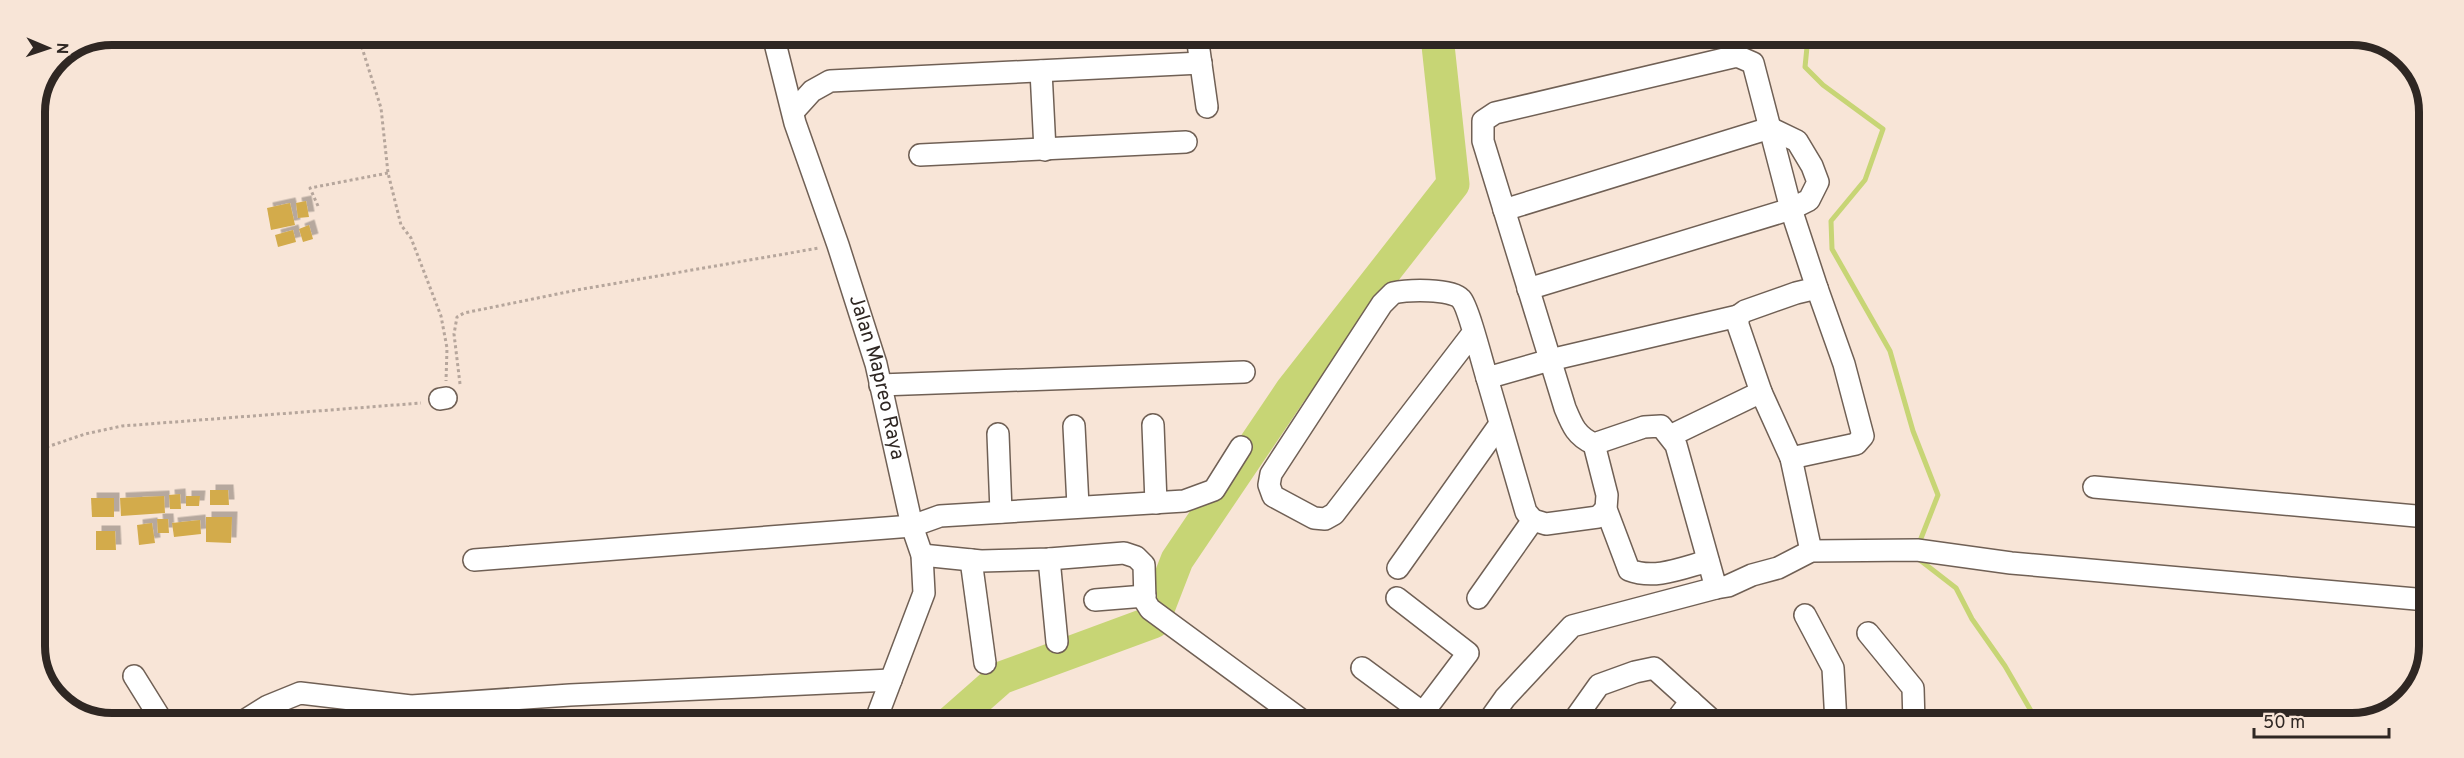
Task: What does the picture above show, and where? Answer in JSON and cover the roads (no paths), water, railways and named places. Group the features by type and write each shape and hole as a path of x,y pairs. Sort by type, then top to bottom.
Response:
{"street":[{"name":"Jalan Mapreo Raya","path":"776,45 793,112 876,364 912,526 922,555 924,593 878,713"},
{"path":"1198,45 1207,107"},
{"path":"1716,588 1676,445 1670,436 1661,426 1644,427 1594,444 1584,439 1574,429 1550,360 1483,141 1483,121 1495,113 1737,56 1753,63 1791,209 1844,364 1863,436 1856,444 1791,458"},
{"path":"793,112 812,91 830,81 1201,63"},
{"path":"1041,71 1045,150"},
{"path":"1504,210 1770,128 1797,141 1812,166 1818,182 1809,200 1791,209 1528,289"},
{"path":"920,155 1186,142"},
{"path":"1487,378 1550,360 1738,316 1745,311 1817,288"},
{"path":"1473,333 1334,514 1325,519 1314,518 1273,496 1269,485 1271,474 1382,304 1393,293 1426,291 1457,296 1463,300 1487,378 1526,512 1533,520 1546,524 1598,517 1606,509"},
{"path":"1738,316 1738,325 1761,392 1791,458 1812,551"},
{"path":"880,384 1244,372"},
{"path":"1670,436 1761,392"},
{"path":"1398,568 1500,424"},
{"path":"1153,425 1156,502"},
{"path":"1074,426 1078,506"},
{"path":"998,434 1001,512"},
{"path":"1594,444 1607,495 1606,509 1629,570 1641,575 1656,575 1708,561"},
{"path":"474,560 912,526 940,516 1184,501 1214,490 1241,447"},
{"path":"2094,487 2419,516"},
{"path":"1478,598 1533,520"},
{"path":"1494,713 1505,698 1572,626 1728,586 1752,575 1778,568 1812,551 1917,550 2011,563 2419,599"},
{"path":"922,555 971,560 1049,559 1124,553 1136,557 1144,565 1145,596 1150,609 1292,713"},
{"path":"1049,559 1057,642"},
{"path":"971,560 985,663"},
{"path":"1095,600 1145,596"},
{"path":"1396,598 1468,653 1424,713"},
{"path":"1805,615 1833,668 1835,713"},
{"path":"1868,633 1913,688 1914,713"},
{"path":"1362,668 1414,713"},
{"path":"1579,713 1599,686 1635,672 1654,668 1704,713"},
{"path":"134,676 157,713"},
{"path":"257,713 300,693 381,712 411,706 570,695 891,680"},
{"path":"1682,713 1691,701"}],"waterway":[{"path":"961,713 1001,678 1153,622 1177,560 1291,391 1453,184 1438,45"},
{"path":"1807,45 1805,67 1823,85 1883,129 1865,180 1831,221 1832,249 1890,351 1913,431 1938,495 1918,546"},
{"path":"1916,557 1956,588 1972,619 2005,666 2032,713"}]}
